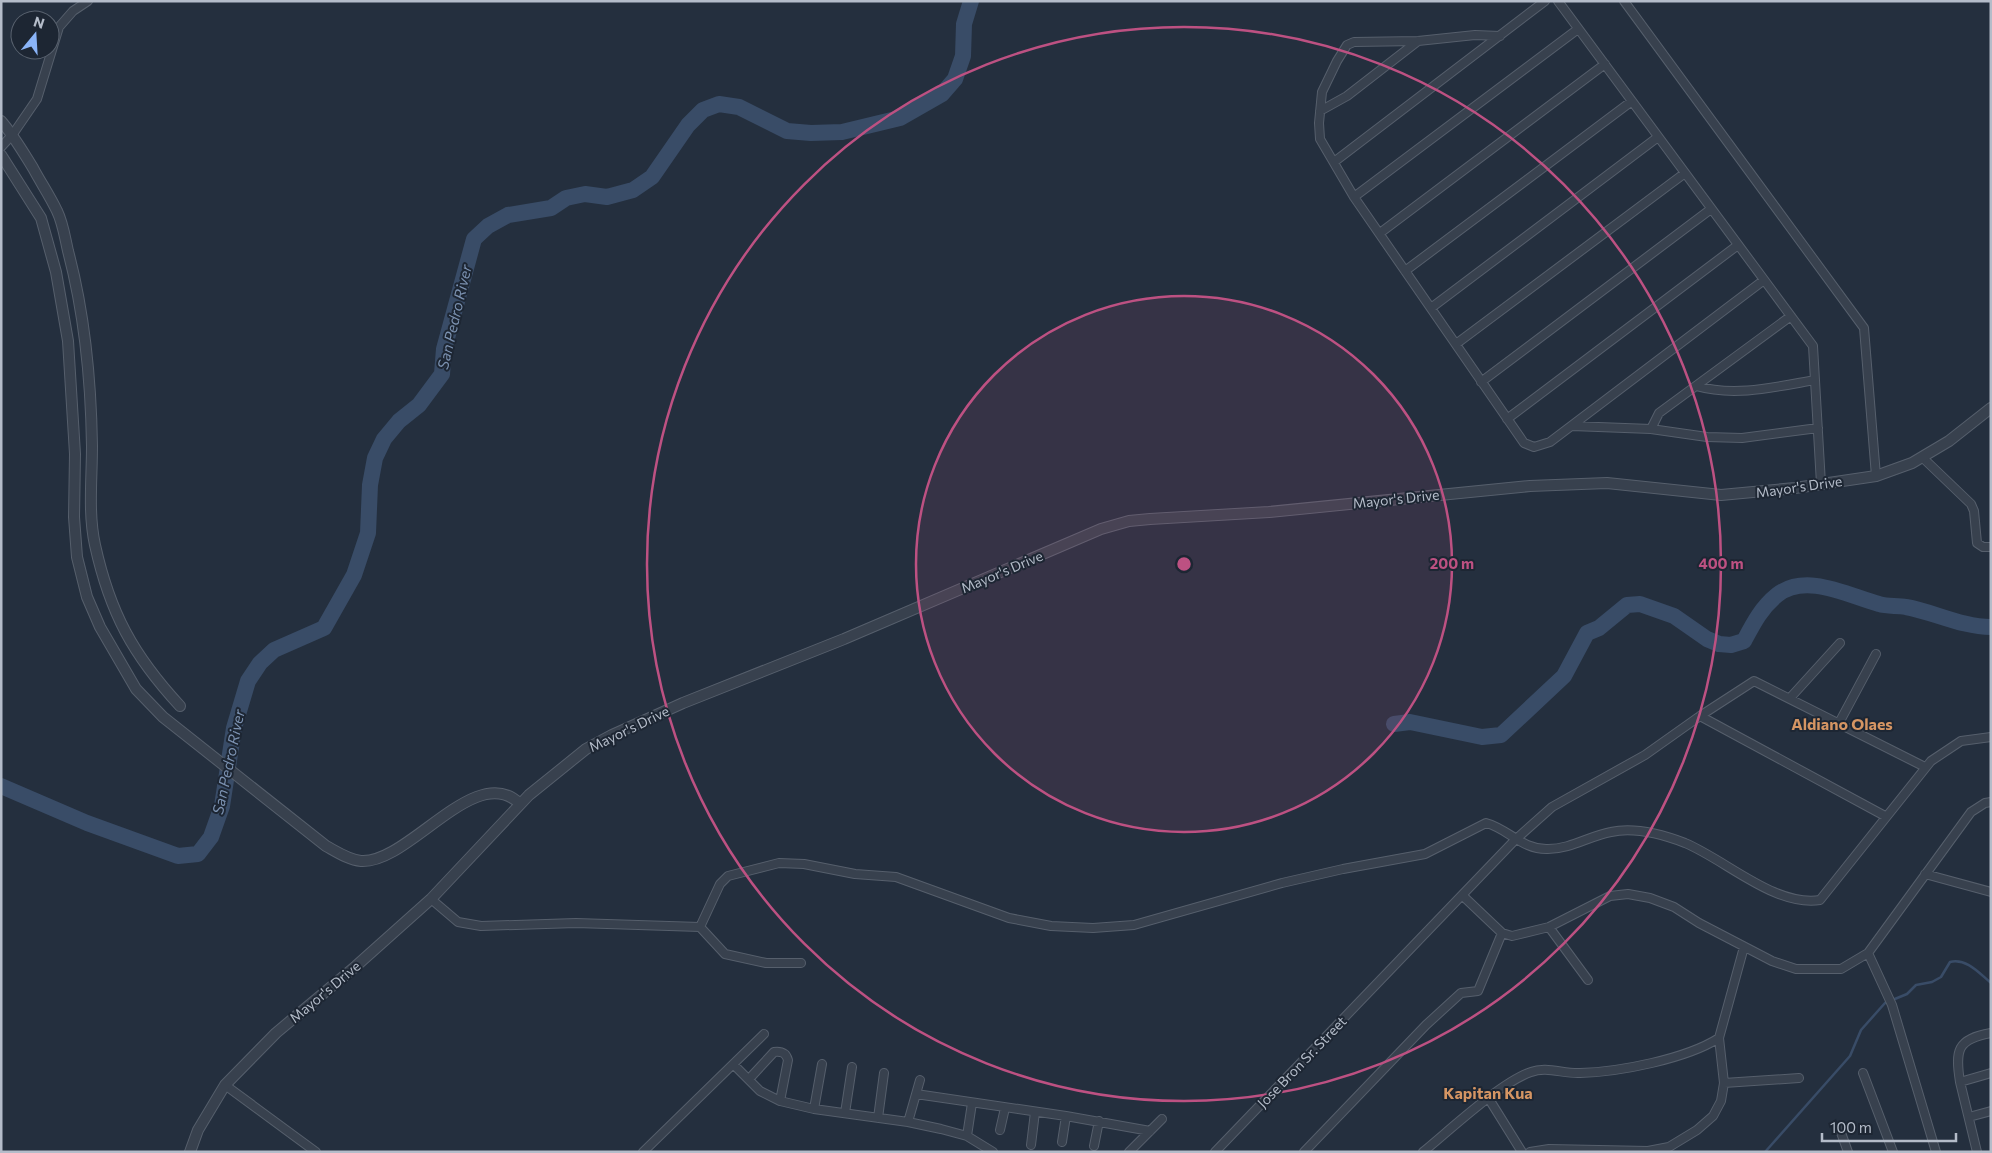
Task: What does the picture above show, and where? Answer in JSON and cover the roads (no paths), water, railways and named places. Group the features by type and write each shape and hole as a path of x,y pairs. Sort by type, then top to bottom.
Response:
{"street":[{"path":"1,147 13,134 37,99 59,27 74,11 88,1"},
{"path":"1334,162 1545,1"},
{"path":"1558,1 1813,346 1821,484"},
{"path":"1624,1 1864,328 1876,476"},
{"path":"1354,196 1578,29"},
{"path":"1500,36 1475,36 1418,41 1354,42 1347,45 1322,92 1320,139 1354,196 1524,443 1534,447 1550,442 1764,280"},
{"path":"1320,111 1347,96 1418,41"},
{"path":"1380,233 1604,64"},
{"path":"1405,271 1632,101"},
{"path":"1,121 13,134 58,212 73,270 87,338 92,446 91,514 95,544 121,627 157,682 180,706"},
{"path":"1430,308 1658,136"},
{"path":"1,155 40,218 56,272 68,341 75,454 77,549 87,597 115,656 136,689 163,717 326,846 352,859 362,861 382,857 464,804 483,794 501,792 512,795 520,804"},
{"path":"1456,344 1684,172"},
{"path":"1481,382 1711,209"},
{"path":"1507,419 1738,245"},
{"path":"1651,429 1659,413 1791,316"},
{"path":"1696,386 1716,391 1748,391 1815,380"},
{"name":"Mayor's Drive","path":"190,1152 198,1130 225,1085 276,1033 356,966 431,899 520,804 586,749 612,735 1114,525 1150,519 1269,512 1530,486 1607,483 1721,495 1821,484 1876,476 1923,458 1970,426 1991,408"},
{"path":"1572,426 1651,429 1707,437 1742,438 1818,428"},
{"path":"1923,458 1968,500 1974,511 1977,542 1983,547 1991,546"},
{"path":"1840,643 1790,698 1925,767"},
{"path":"1839,723 1876,654"},
{"name":"Jose Bron Sr. Street","path":"1215,1152 1464,896 1515,840 1552,807 1645,755 1754,681 1790,698"},
{"path":"1700,716 1885,816"},
{"path":"700,927 720,884 728,876 779,863 804,864 855,874 896,877 1009,918 1051,926 1093,928 1134,925 1282,883 1343,869 1425,854 1486,824 1498,828 1515,840 1547,850 1569,847 1612,832 1646,832 1686,844 1747,878 1795,900 1807,902 1820,900 1839,879 1885,816 1925,767 1961,741 1991,737"},
{"path":"1464,896 1502,933 1512,936 1549,927 1610,896 1628,894 1650,898 1674,907 1772,961 1796,969 1841,969 1868,952 1971,812 1985,803 1991,802"},
{"path":"1925,874 1991,892"},
{"path":"431,899 458,922 481,926 576,923 700,927 715,940 725,954 766,963 801,962"},
{"path":"1549,927 1588,980"},
{"path":"1304,1152 1426,1025 1461,993 1478,991 1502,933"},
{"path":"1530,1152 1549,1149 1648,1151 1669,1147 1697,1130 1713,1116 1722,1100 1724,1083 1719,1038 1744,947"},
{"path":"1868,952 1892,1005 1936,1152"},
{"path":"1977,1152 1960,1082 1958,1067 1960,1046 1965,1040 1991,1033"},
{"path":"643,1152 764,1034"},
{"path":"1424,1152 1514,1080 1532,1071 1549,1070 1577,1074 1609,1072 1694,1051 1719,1038"},
{"path":"749,1079 774,1052 780,1051 786,1055 788,1060 780,1101"},
{"path":"814,1109 822,1064"},
{"path":"734,1065 760,1091 780,1101 814,1109 908,1122 967,1136 993,1152"},
{"path":"845,1113 852,1067"},
{"path":"878,1118 884,1073"},
{"path":"1863,1073 1893,1152"},
{"path":"1960,1082 1991,1073"},
{"path":"1724,1083 1799,1078"},
{"path":"908,1122 920,1080"},
{"path":"225,1085 316,1152"},
{"path":"916,1094 1099,1121 1150,1131"},
{"path":"1489,1099 1522,1152"},
{"path":"967,1136 972,1103"},
{"path":"1000,1130 1004,1108"},
{"path":"1031,1145 1035,1112"},
{"path":"1968,1117 1991,1112"},
{"path":"1062,1142 1066,1116"},
{"path":"1129,1152 1162,1119"},
{"path":"1094,1146 1099,1121"},
{"path":"1840,1126 1848,1152"}],"waterway":[{"name":"San Pedro River","path":"1,786 87,823 178,856 198,854 211,837 222,806 234,728 248,681 260,663 274,650 324,628 354,575 368,533 370,485 375,458 384,439 399,421 419,405 442,374 444,349 474,239 488,226 508,215 551,208 566,198 585,194 607,197 633,190 652,177 688,125 703,110 719,104 739,107 787,131 811,133 842,132 900,118 942,94 955,79 963,56 964,24 971,1"},
{"path":"1394,724 1410,722 1482,737 1501,735 1564,676 1587,633 1599,628 1627,605 1640,604 1674,616 1707,639 1719,644 1731,645 1744,641 1754,622 1771,600 1788,588 1801,586 1828,588 1882,605 1917,609 1969,625 1991,627"},
{"path":"1765,1152 1850,1056 1861,1030 1885,1003 1907,994 1916,985 1932,982 1941,977 1950,962 1956,961 1967,964 1991,983"}],"district":[{"name":"Aldiano Olaes","path":"1842,724"},
{"name":"Kapitan Kua","path":"1488,1093"}]}
